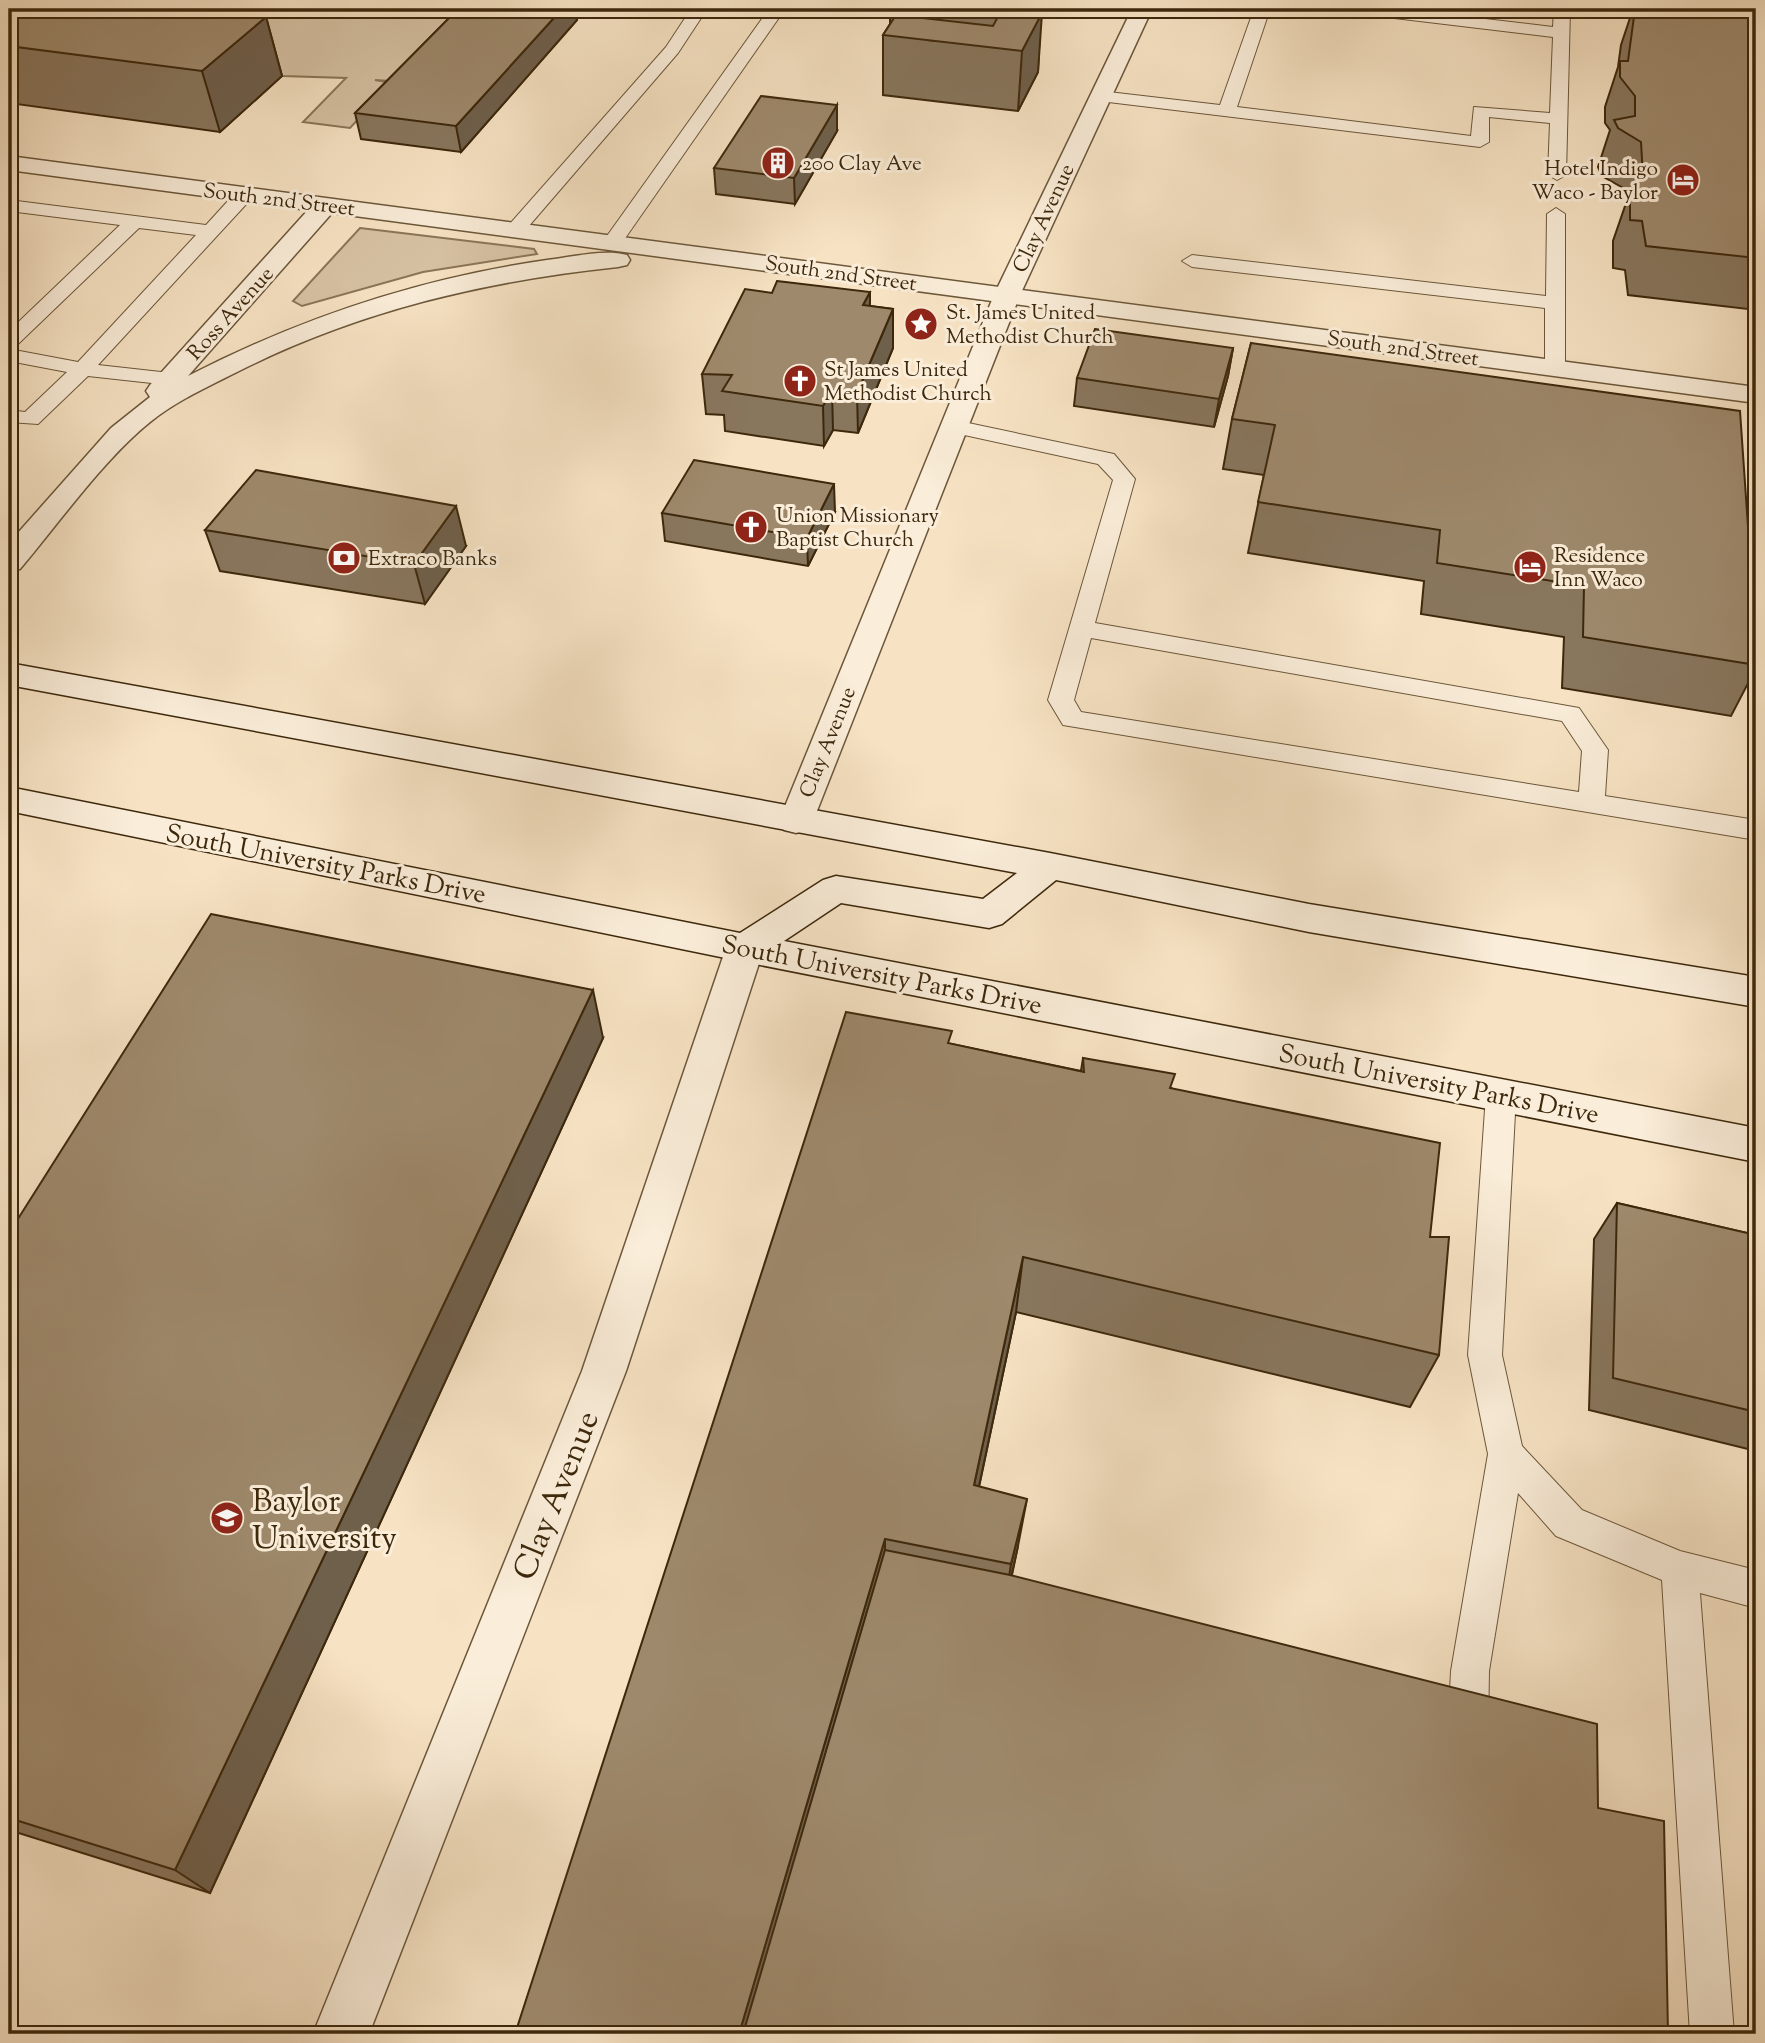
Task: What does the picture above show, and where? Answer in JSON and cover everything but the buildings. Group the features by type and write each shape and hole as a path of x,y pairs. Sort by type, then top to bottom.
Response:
{"street":[{"name":"Clay Avenue","path":"796,821 1006,295 1142,9"},
{"name":"South 2nd Street","path":"9,163 1756,395"},
{"name":"Ross Avenue","path":"133,422 326,205"},
{"path":"9,562 133,422 187,387 266,346 332,318 393,298 527,269 628,259 718,257"},
{"path":"9,674 1050,866 1309,918 1756,992"},
{"name":"South University Parks Drive","path":"9,799 745,948 1756,1145"},
{"path":"745,948 836,889 989,914 1050,866"},
{"name":"Clay Avenue","path":"341,2034 604,1371 745,948"}],"lane":[{"path":"515,230 672,50 699,9"},
{"path":"612,243 777,9"},
{"path":"1227,111 1262,9"},
{"path":"1361,9 1562,33"},
{"path":"1557,174 1562,9"},
{"path":"1100,96 1480,142 1480,111 1559,119"},
{"path":"9,440 20,417 83,369 244,195"},
{"path":"9,221 17,206 208,231"},
{"path":"1555,368 1556,214"},
{"path":"9,342 133,223"},
{"path":"1192,261 1554,303"},
{"path":"9,355 83,369 170,379"},
{"path":"954,426 1106,459 1124,479 1061,700 1072,719 1756,830"},
{"path":"1082,629 1570,714 1595,750 1591,803"},
{"path":"1466,1769 1470,1671 1506,1454 1485,1355 1501,1095"},
{"path":"1506,1454 1569,1523 1680,1569 1756,1589"},
{"path":"1680,1569 1713,2034"}],"shaded area":[{"path":"150,9 469,9 407,82 375,80 392,83 350,128 303,122 346,78 282,76"},
{"path":"360,228 534,249 537,254 423,272 302,306 293,301"}],"place":[{"name":"200 Clay Ave","path":"778,163"},
{"name":"Hotel Indigo Waco - Baylor","path":"1683,180"},
{"name":"St. James United Methodist Church","path":"921,324"},
{"name":"St James United Methodist Church","path":"800,381"},
{"name":"Union Missionary Baptist Church","path":"751,527"},
{"name":"Extraco Banks","path":"344,558"},
{"name":"Residence Inn Waco","path":"1530,567"},
{"name":"Baylor University","path":"227,1518"}]}
